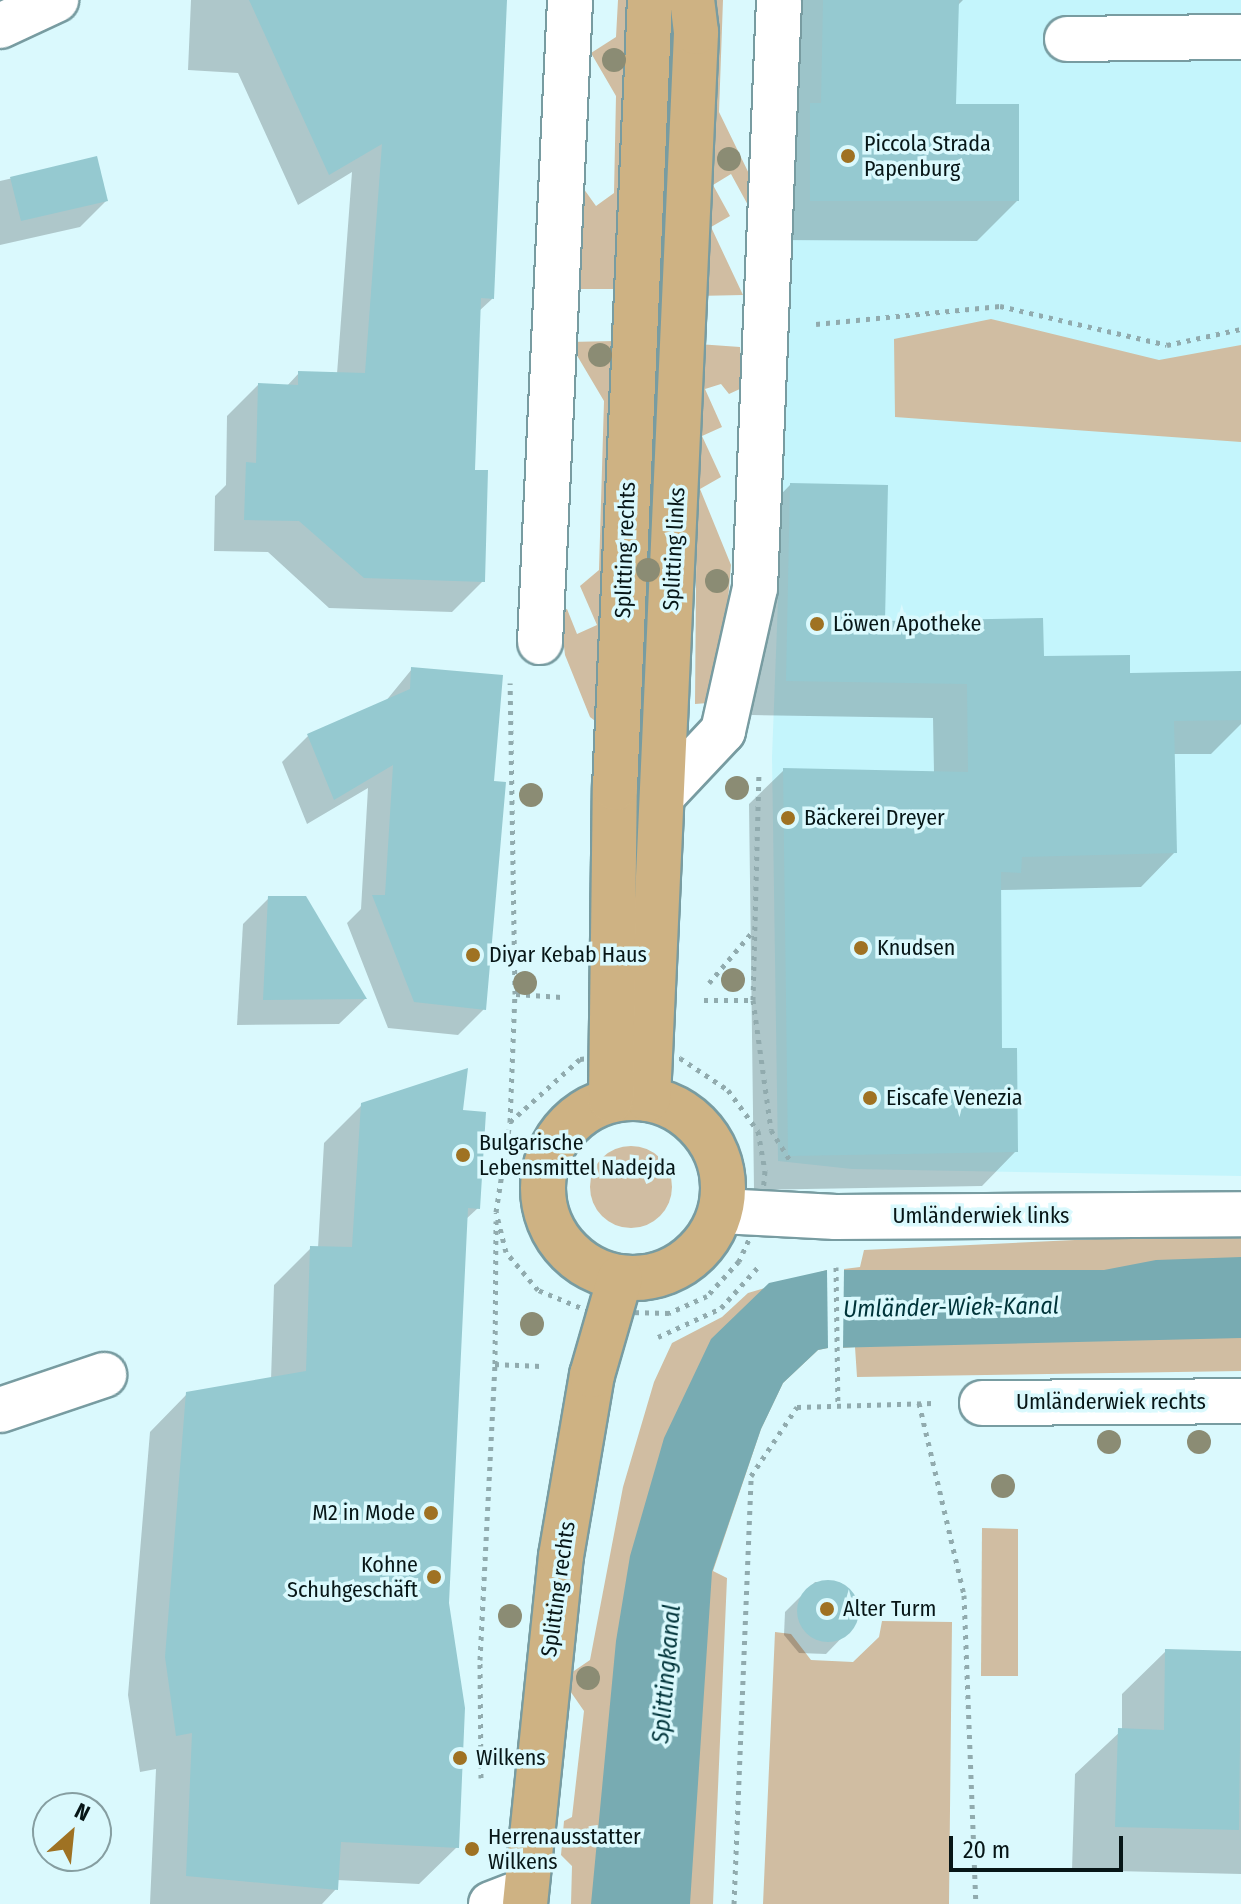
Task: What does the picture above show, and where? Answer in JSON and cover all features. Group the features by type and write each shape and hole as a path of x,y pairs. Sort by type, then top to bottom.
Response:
{"main road":[{"name":"Splitting rechts","path":"631,1052 615,788 650,0"},
{"name":"Splitting links","path":"630,1099 631,1052 662,796 696,32 692,0"},
{"path":"630,1099 676,1108 700,1127 716,1152 724,1181 741,1212 686,1262 615,1296 557,1237 545,1210 543,1182 549,1154 564,1129 586,1111 630,1099"},
{"name":"Splitting rechts","path":"514,1900 592,1375 615,1296"}],"street":[{"path":"0,26 56,0"},
{"path":"540,642 570,0"},
{"path":"662,796 723,731 755,588 779,0"},
{"path":"1067,39 1241,37"},
{"name":"Umländerwiek links","path":"741,1212 1241,1214"},
{"path":"0,1410 104,1375"},
{"name":"Umländerwiek rechts","path":"982,1403 1241,1401"}],"path":[{"path":"766,322 846,325 1000,306 1167,345 1241,329"},
{"path":"753,1000 759,757"},
{"path":"698,1013 699,1000 716,969 754,929"},
{"path":"482,1788 480,1660 495,1364 496,1212 510,1122 515,994"},
{"path":"496,1212 506,1252 538,1290 589,1311 615,1296 669,1313 707,1296 739,1261 741,1212 765,1171 758,1131 728,1090 680,1058 631,1052 580,1059 510,1122"},
{"path":"699,1057 699,1071"},
{"path":"655,1349 659,1337 721,1308 758,1266 770,1264"},
{"path":"836,1269 838,1402"},
{"path":"495,1364 553,1366 592,1375"},
{"path":"734,1904 751,1476 797,1407 838,1402 982,1403"},
{"path":"919,1403 964,1595 976,1904"}],"shaded area":[{"path":"618,0 628,0 615,289 574,289 576,178 596,206 614,193 616,96 591,53 616,37"},
{"path":"710,0 723,0 719,112 754,184 749,207 731,174 713,185 730,216 711,227 743,295 696,296"},
{"path":"801,0 1241,0 1241,1176 852,1169 778,1161 772,757"},
{"path":"667,35 676,68 667,293 648,295"},
{"path":"991,319 1159,360 1241,345 1241,442 895,417 894,339"},
{"path":"615,341 599,724 590,717 565,655 560,612 567,609 577,634 597,625 580,586 599,570 604,401 569,342"},
{"path":"698,344 740,347 742,388 729,394 721,384 705,389 722,427 702,436 721,477 700,489 731,565 726,623 708,703 695,704"},
{"path":"623,1146 639,1146 654,1153 665,1164 672,1187 669,1203 660,1216 639,1228 623,1228 608,1221 597,1210 590,1195 590,1179 597,1164 608,1153"},
{"path":"1160,1236 1241,1236 1241,1371 857,1377 855,1347 843,1348 844,1269 860,1267 864,1250"},
{"path":"827,1270 828,1348 818,1350 783,1383 761,1429 713,1571 727,1578 713,1904 571,1904 572,1866 561,1855 564,1821 572,1817 584,1711 568,1688 571,1673 590,1660 623,1487 654,1382 672,1343 722,1317 748,1293"},
{"path":"982,1528 1018,1529 1018,1676 981,1676"},
{"path":"882,1621 952,1622 949,1904 763,1904 775,1632 791,1634 811,1660 853,1662 879,1637"}],"water":[{"path":"1241,1257 1241,1338 828,1348 818,1350 783,1383 761,1429 712,1572 690,1904 591,1904 616,1641 630,1556 664,1438 711,1339 769,1283 827,1270 1104,1270 1156,1260"}],"pier":[{"path":"844,1269 843,1348 828,1348 827,1270"}],"building":[{"path":"249,0 507,0 494,299 481,298 475,470 488,470 485,582 364,578 299,521 244,520 246,462 256,463 258,383 298,385 298,371 365,373 382,144 329,175"},
{"path":"823,0 959,0 956,104 1019,104 1019,201 810,201 810,103 821,103"},
{"path":"97,156 108,201 21,221 10,177"},
{"path":"790,483 888,485 885,621 1043,618 1044,656 1130,655 1130,673 1241,671 1241,720 1174,721 1177,853 1022,857 1021,873 1001,872 1002,1048 1017,1048 1018,1152 788,1156 783,768 968,772 967,684 786,681"},
{"path":"411,667 503,675 494,781 506,782 486,1010 414,1002 372,895 385,895 393,765 334,800 307,734 410,689"},
{"path":"268,896 306,896 367,999 263,1000"},
{"path":"468,1068 463,1110 486,1112 480,1209 468,1208 449,1603 465,1708 459,1848 341,1842 338,1890 186,1876 192,1733 176,1736 165,1657 186,1392 306,1371 310,1246 352,1247 361,1103"},
{"name":"Alter Turm","path":"822,1580 834,1580 850,1589 857,1599 857,1623 850,1633 834,1642 822,1642 802,1628 797,1617 797,1605 811,1585"},
{"path":"1165,1649 1241,1651 1239,1830 1115,1827 1118,1728 1164,1730"}],"place":[{"name":"Piccola Strada Papenburg","path":"848,156"},
{"name":"Löwen Apotheke","path":"817,624"},
{"name":"Bäckerei Dreyer","path":"788,818"},
{"name":"Knudsen","path":"861,948"},
{"name":"Diyar Kebab Haus","path":"473,955"},
{"name":"Eiscafe Venezia","path":"870,1098"},
{"name":"Bulgarische Lebensmittel Nadejda","path":"463,1155"},
{"name":"M2 in Mode","path":"431,1513"},
{"name":"Kohne Schuhgeschäft","path":"434,1577"},
{"name":"Alter Turm","path":"827,1609"},
{"name":"Wilkens","path":"460,1758"},
{"name":"Herrenausstatter Wilkens","path":"472,1849"}],"water label":[{"name":"Umländer-Wiek-Kanal","path":"951,1308"},
{"name":"Splittingkanal","path":"667,1674"}]}
